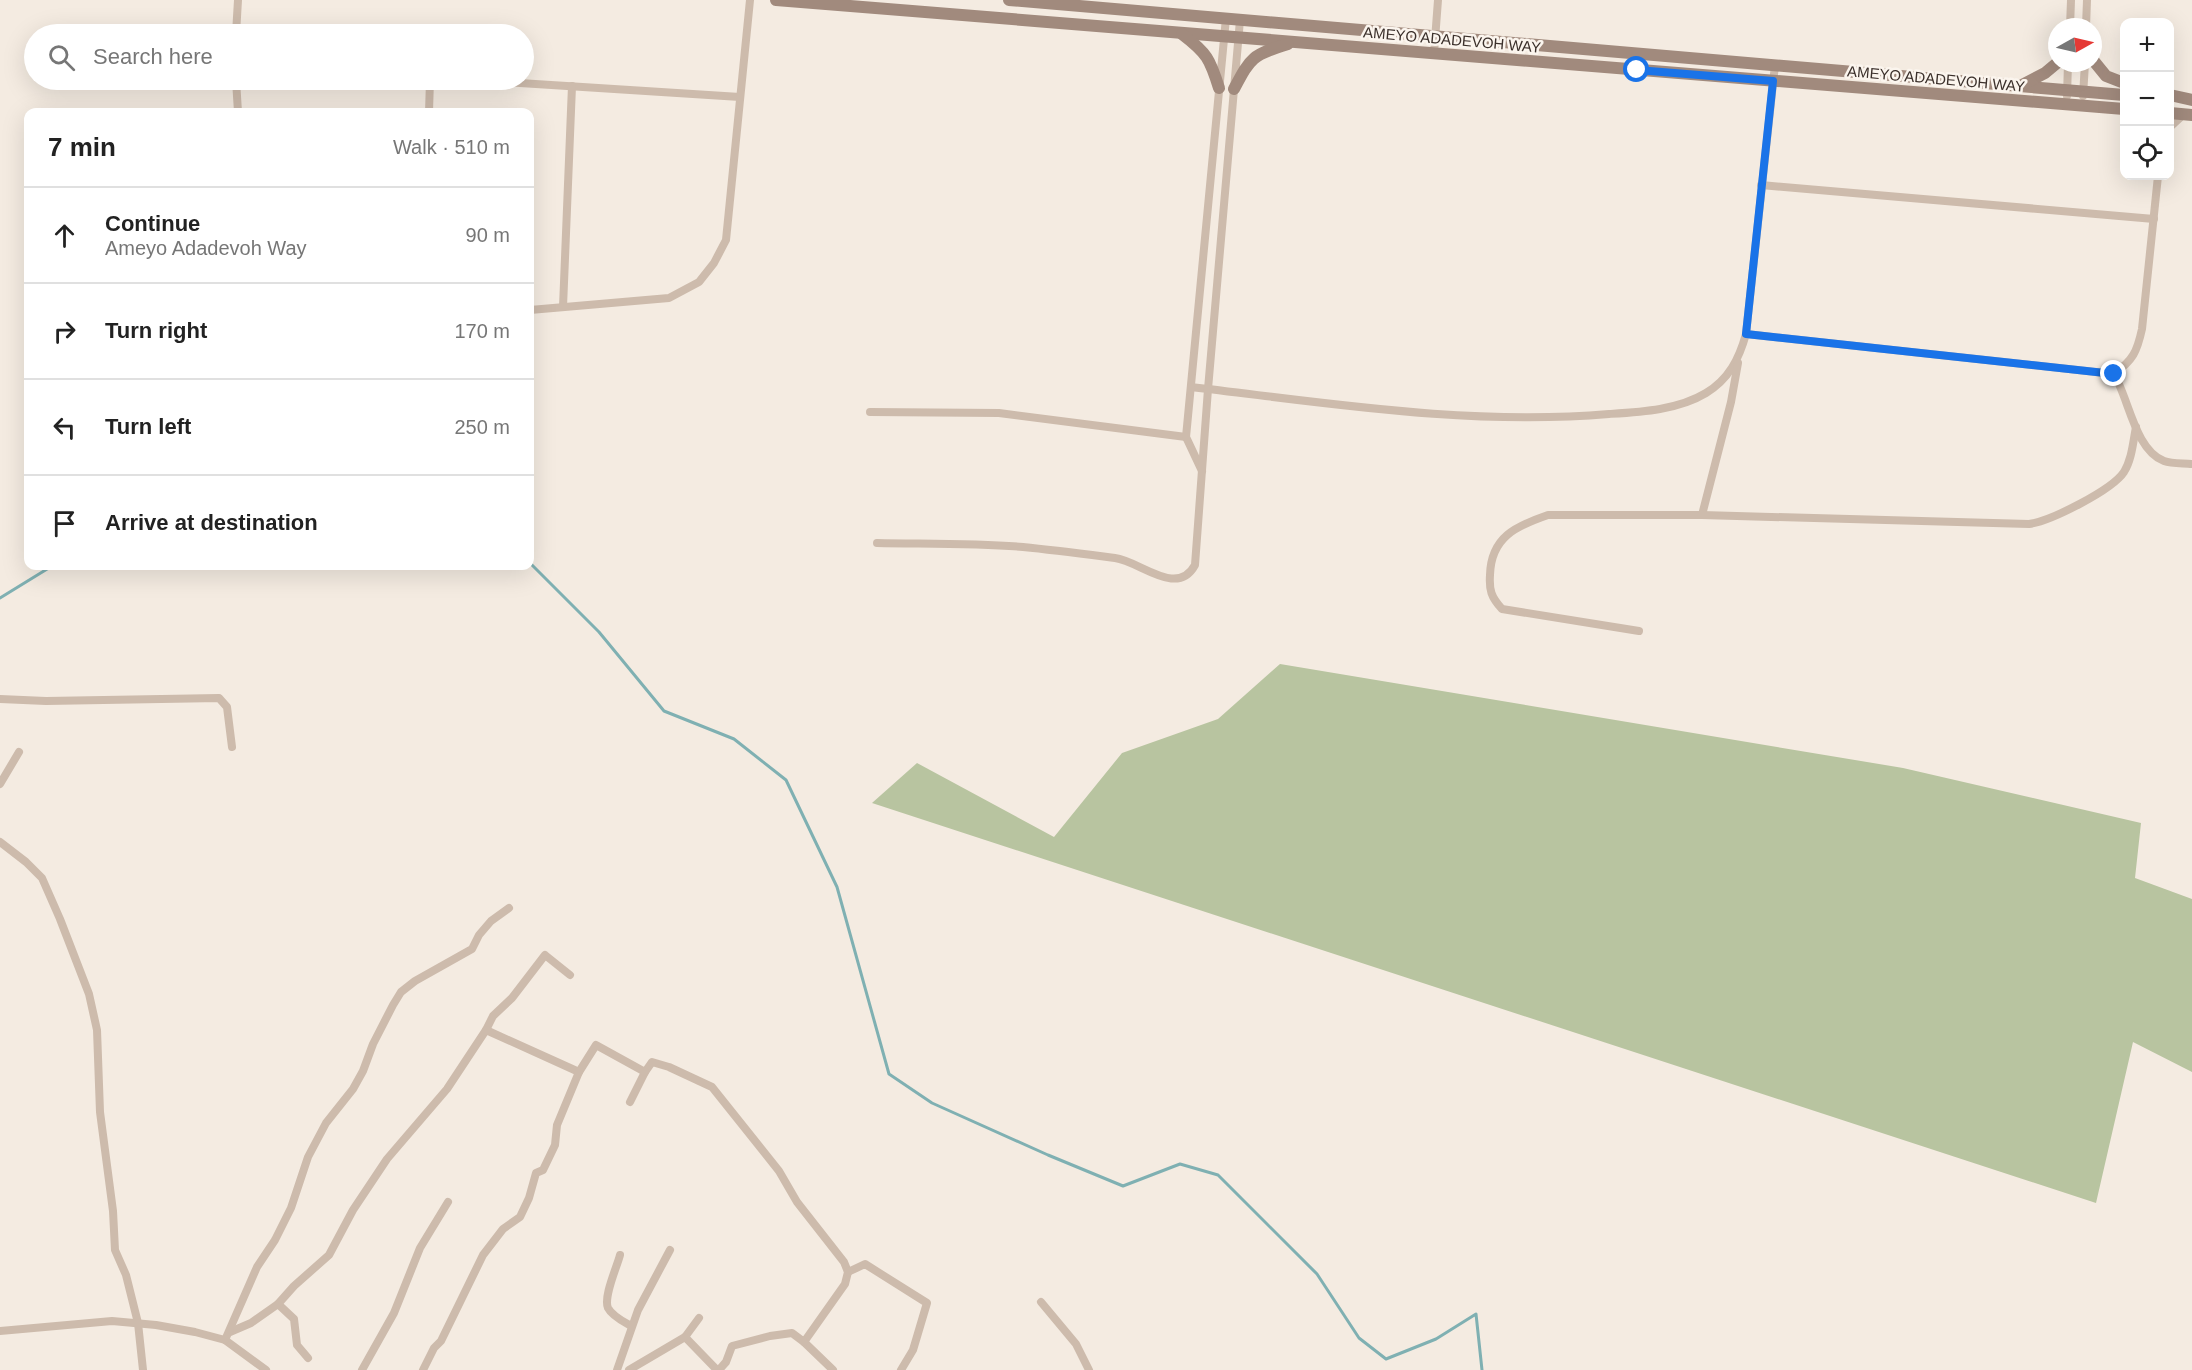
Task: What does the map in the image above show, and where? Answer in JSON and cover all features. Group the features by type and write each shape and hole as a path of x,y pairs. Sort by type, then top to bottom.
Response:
{"street":[{"path":"237,24 238,0"},
{"path":"534,310 669,298 699,282 714,263 726,240 750,0"},
{"name":"AMEYO ADADEVOH WAY","path":"776,0 2120,109"},
{"name":"AMEYO ADADEVOH WAY","path":"1009,0 2120,95"},
{"path":"1434,53 1438,0"},
{"path":"2070,18 2071,0"},
{"path":"2086,18 2087,0"},
{"path":"1203,473 1186,437 1226,18"},
{"path":"876,543 1022,547 1126,559 1160,577 1183,579 1191,574 1196,565 1208,389 1240,20"},
{"path":"1181,33 1199,46 1210,60 1219,88"},
{"path":"1234,89 1249,62 1265,51 1295,42"},
{"path":"1702,515 1731,402 1738,359 1746,334 1775,65"},
{"path":"2020,86 2048,70"},
{"path":"2102,71 2106,76 2120,81"},
{"path":"2066,105 2068,72"},
{"path":"2083,106 2084,72"},
{"path":"534,84 740,97"},
{"path":"562,307 572,86"},
{"path":"237,90 238,108"},
{"path":"429,108 430,90"},
{"path":"2174,97 2192,100"},
{"path":"2170,126 2188,114"},
{"path":"1746,334 2114,374 2127,364 2138,349 2158,180"},
{"path":"1761,185 2154,219"},
{"path":"1191,387 1447,416 1573,417 1641,412 1670,407 1705,394 1724,380 1738,359"},
{"path":"2114,374 2122,387 2146,449 2164,462 2192,464"},
{"path":"870,412 999,413 1186,437"},
{"path":"1640,632 1502,609 1490,591 1490,559 1500,540 1525,523 1548,515 1702,515 2029,525 2043,522 2113,485 2130,460 2136,427"},
{"path":"0,699 46,701 219,698 227,707 232,747"},
{"path":"0,784 19,752"},
{"path":"0,842 42,878 89,994 97,1030 100,1112 113,1210 115,1250 126,1275 138,1323 143,1370"},
{"path":"227,1336 257,1267 275,1240 291,1208 308,1157 326,1123 353,1089 363,1071 373,1044 401,992 415,981 472,950 479,935 491,921 509,908"},
{"path":"227,1336 278,1304 294,1286 329,1255 354,1210 387,1159 447,1089 493,1016 512,998 545,955 570,975"},
{"path":"486,1030 579,1072"},
{"path":"423,1370 434,1348 441,1341 483,1255 503,1229 520,1217 529,1198 536,1173 543,1170 555,1145 556,1125 579,1072 596,1045 645,1072"},
{"path":"630,1101 652,1062 669,1067 712,1087 779,1171 797,1202 844,1262 848,1272 845,1284 804,1342"},
{"path":"362,1370 394,1313 420,1248 448,1202"},
{"path":"616,1370 631,1326 670,1250"},
{"path":"621,1256 607,1297 608,1308 617,1318 631,1326"},
{"path":"848,1272 865,1264 927,1302 913,1350 901,1370"},
{"path":"1041,1302 1076,1344 1089,1370"},
{"path":"278,1304 294,1318 297,1345 308,1358"},
{"path":"629,1370 686,1337 699,1318"},
{"path":"0,1331 112,1321 227,1336 266,1370"},
{"path":"686,1337 718,1370 726,1362 732,1346 792,1333 833,1370"}],"green space":[{"path":"1280,664 1903,768 2141,823 2135,878 2192,899 2192,1072 2133,1042 2096,1203 872,803 917,763 1054,837 1122,753 1218,719"}],"waterway":[{"path":"534,567 599,632 664,711 734,739 786,780 837,887 889,1074 932,1103 1123,1186 1180,1164 1218,1175 1317,1274 1359,1338 1386,1359 1436,1339 1476,1314 1482,1370"},
{"path":"0,598 46,570"}],"route":[{"path":"1637,70 1773,81 1746,334 2114,374"}]}
